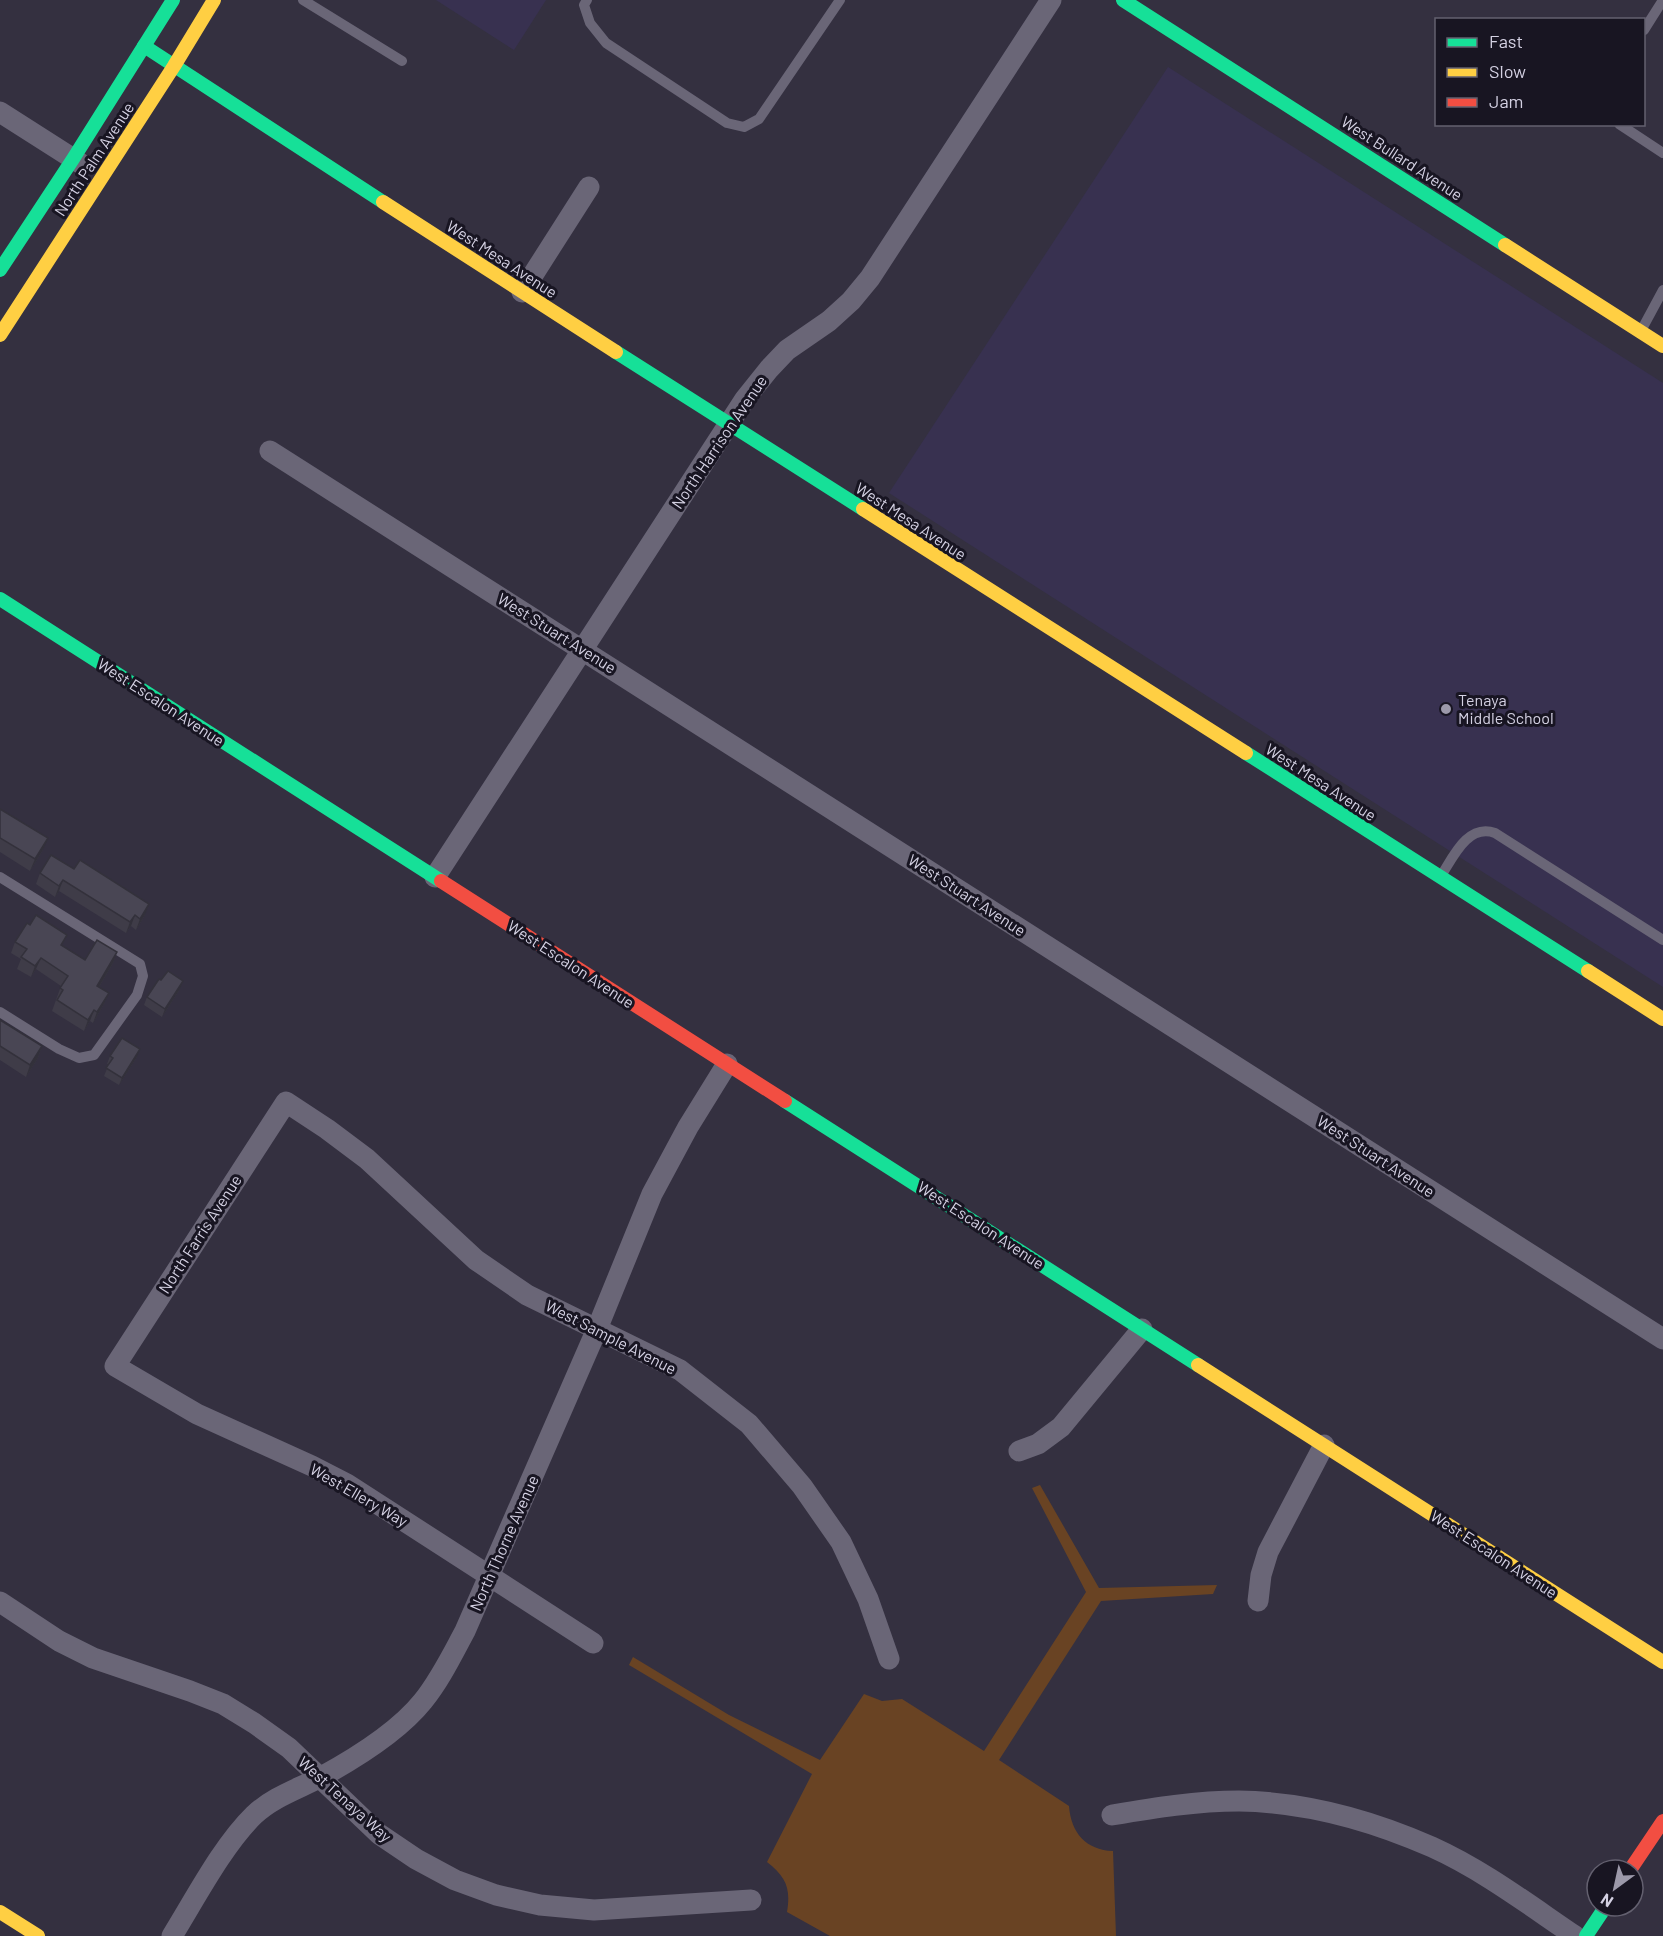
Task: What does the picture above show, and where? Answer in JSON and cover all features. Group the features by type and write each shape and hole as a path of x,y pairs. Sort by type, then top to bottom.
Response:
{"street":[{"name":"North Palm Avenue","path":"0,270 173,0"},
{"name":"North Palm Avenue","path":"0,335 174,66 214,0"},
{"name":"North Harrison Avenue","path":"435,877 745,399 787,350 829,321 870,278 1051,0"},
{"name":"West Bullard Avenue","path":"1123,0 1663,346"},
{"name":"West Mesa Avenue","path":"144,46 522,292 1663,1019"},
{"path":"0,112 102,178"},
{"path":"522,292 589,187"},
{"name":"West Stuart Avenue","path":"270,451 1663,1339"},
{"name":"West Escalon Avenue","path":"0,599 1663,1662"},
{"name":"North Thorne Avenue","path":"172,1936 229,1847 255,1814 274,1800 319,1778 391,1731 422,1703 442,1675 465,1631 597,1329 652,1194 688,1127 727,1064"},
{"name":"West Sample Avenue","path":"286,1101 367,1159 476,1260 527,1295 680,1370 749,1424 802,1485 841,1542 868,1599 889,1659"},
{"name":"North Farris Avenue","path":"114,1366 286,1101"},
{"path":"1019,1451 1038,1444 1061,1427 1142,1329"},
{"name":"West Ellery Way","path":"114,1366 197,1414 347,1484 593,1643"},
{"path":"1258,1601 1261,1575 1268,1552 1324,1445"},
{"name":"West Tenaya Way","path":"0,1602 59,1641 93,1658 224,1704 288,1748 379,1834 416,1859 455,1880 496,1895 540,1905 594,1910 751,1900"},
{"path":"1112,1815 1180,1804 1240,1801 1307,1808 1362,1820 1434,1848 1487,1878 1575,1936"},
{"path":"1638,1858 1663,1821"},
{"path":"0,1912 38,1936"},
{"path":"1586,1936 1598,1918"}],"lane":[{"path":"303,0 402,61"},
{"path":"587,0 584,5 590,23 606,43 727,123 744,127 759,119 840,0"},
{"path":"1645,28 1663,0"},
{"path":"1622,126 1663,153"},
{"path":"1640,332 1663,290"},
{"path":"1440,877 1468,837 1479,831 1487,830 1663,940"},
{"path":"0,877 140,964 143,976 137,995 94,1055 79,1058 59,1049 0,1012"}],"shaded area":[{"path":"436,0 546,0 514,50"},
{"name":"Tenaya Middle School","path":"1168,67 1663,383 1663,987 889,493"},
{"path":"1040,1485 1099,1588 1217,1585 1213,1594 1101,1601 999,1760 1069,1806 1070,1816 1077,1832 1088,1843 1103,1850 1113,1851 1116,1936 830,1936 787,1912 786,1884 779,1873 767,1862 812,1774 629,1665 633,1657 729,1715 820,1760 864,1694 882,1701 902,1699 984,1751 1086,1592 1032,1488"}],"building":[{"path":"0,809 48,838 35,859 0,838"},
{"path":"51,855 74,869 80,860 149,904 140,919 135,915 130,922 63,880 59,886 40,873"},
{"path":"36,915 67,935 61,945 85,960 97,940 117,952 97,986 109,993 97,1012 94,1010 88,1020 57,1000 63,990 60,988 68,976 41,958 35,966 21,957 27,949 15,942 27,923 30,925"},
{"path":"168,971 183,981 165,1009 147,997 159,979 161,980"},
{"path":"0,1020 42,1046 30,1065 0,1046"},
{"path":"122,1038 140,1049 122,1078 106,1068 113,1058 110,1056"}],"traffic: fast":[{"path":"0,270 173,0"},
{"path":"1123,0 1505,245"},
{"path":"144,46 383,202"},
{"path":"616,352 863,509"},
{"path":"0,599 441,881"},
{"path":"1246,753 1588,971"},
{"path":"785,1101 1198,1365"},
{"path":"1586,1936 1598,1918"}],"traffic: slow":[{"path":"0,335 174,66 214,0"},
{"path":"383,202 616,352"},
{"path":"1505,245 1663,346"},
{"path":"863,509 1246,753"},
{"path":"1588,971 1663,1019"},
{"path":"1198,1365 1663,1662"},
{"path":"0,1912 38,1936"}],"traffic: jam":[{"path":"441,881 785,1101"},
{"path":"1638,1858 1663,1821"}],"place":[{"name":"Tenaya Middle School","path":"1446,709"}]}
